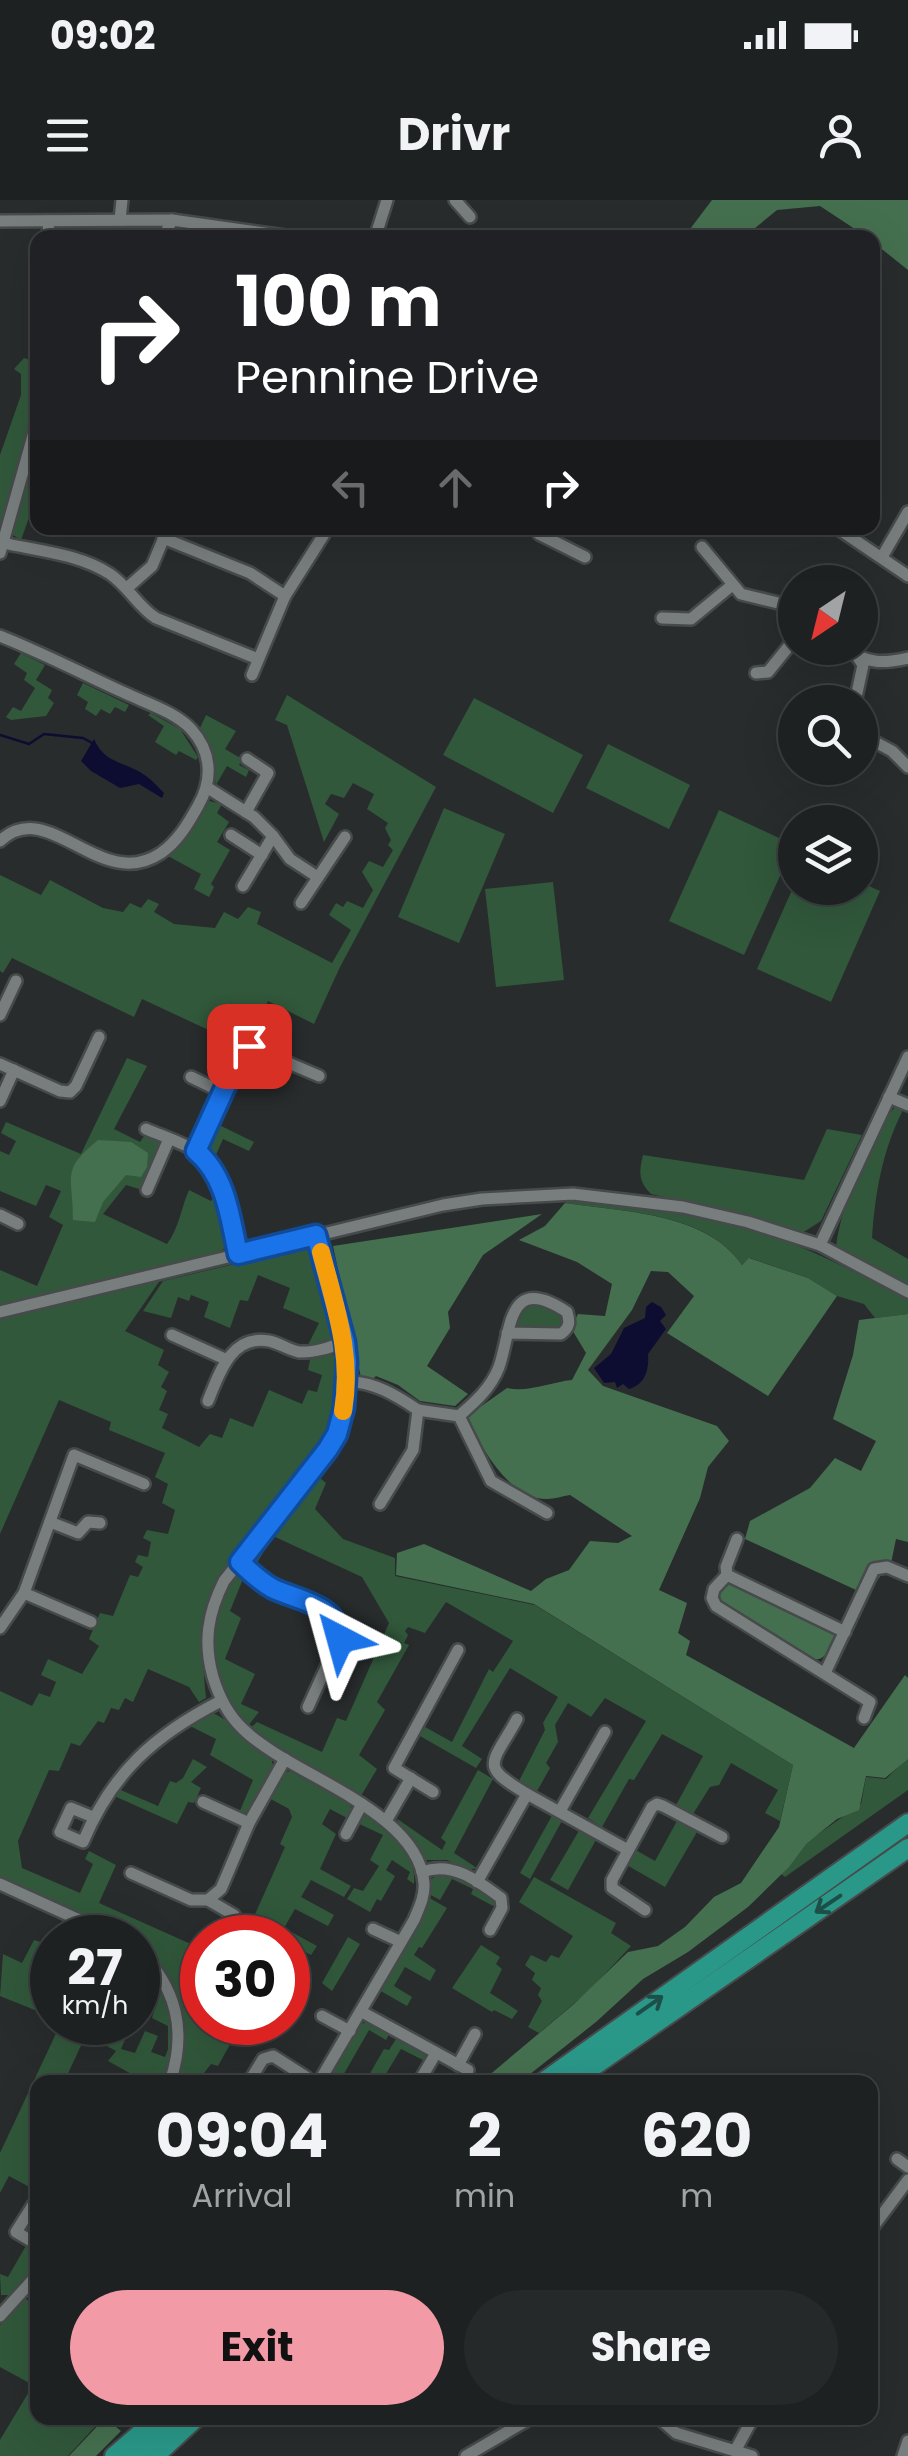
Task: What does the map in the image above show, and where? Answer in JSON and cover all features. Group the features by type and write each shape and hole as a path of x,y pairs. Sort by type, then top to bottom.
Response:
{"highway":[{"path":"553,2075 908,1823"},
{"path":"581,2075 908,1848"},
{"path":"114,2456 150,2425"},
{"path":"133,2456 166,2425"},
{"path":"156,2456 189,2425"},
{"path":"168,2456 199,2425"}],"street":[{"path":"120,220 122,200"},
{"path":"378,230 387,200"},
{"path":"455,200 470,217"},
{"path":"48,220 48,230"},
{"path":"167,230 172,220"},
{"path":"0,221 172,220 243,230"},
{"path":"30,447 2,548 84,560 127,588 145,612 258,659"},
{"path":"882,557 908,512"},
{"path":"127,588 152,566 165,535"},
{"path":"170,535 250,573 285,596"},
{"path":"252,675 285,596 324,535"},
{"path":"541,535 585,556"},
{"path":"848,535 908,576"},
{"path":"702,547 731,586 755,600 778,605"},
{"path":"662,618 692,619 731,586"},
{"path":"691,633 692,619"},
{"path":"0,636 175,717 190,728 208,759 208,788 179,838 160,854 145,860 126,863 97,858 58,834 32,827 10,831 0,841"},
{"path":"878,662 908,658"},
{"path":"756,673 768,672 778,660"},
{"path":"878,743 905,757"},
{"path":"246,812 268,773 248,759"},
{"path":"208,788 246,812 274,836 290,859 316,876"},
{"path":"231,835 262,855"},
{"path":"243,886 274,836"},
{"path":"301,903 344,837"},
{"path":"0,1015 16,981"},
{"path":"0,1064 70,1092 99,1037"},
{"path":"196,1151 242,1050 249,1046 319,1076"},
{"path":"820,1245 908,1057"},
{"path":"0,1101 14,1070"},
{"path":"190,1077 222,1092"},
{"path":"889,1097 908,1105"},
{"path":"146,1129 196,1151 211,1163 219,1177 238,1254"},
{"path":"147,1190 169,1140"},
{"path":"0,1312 443,1205 573,1194 684,1206 748,1222 820,1245 908,1292"},
{"path":"0,1215 18,1224"},
{"path":"316,1235 345,1342 347,1382 337,1434 214,1601 207,1653 222,1701 244,1732 386,1821 407,1844 422,1872 422,1899 323,2075"},
{"path":"459,1416 491,1383 513,1309 535,1298 566,1312 570,1321 562,1334 507,1333"},
{"path":"172,1335 225,1358"},
{"path":"208,1401 225,1358 242,1346 269,1341 297,1352 345,1342"},
{"path":"347,1382 370,1383 418,1410 459,1416"},
{"path":"380,1504 413,1450 418,1410"},
{"path":"459,1416 491,1481 546,1513"},
{"path":"0,1628 24,1593 74,1455 144,1484"},
{"path":"50,1522 78,1533 88,1522 100,1523"},
{"path":"738,1539 726,1566 727,1575 714,1589 712,1598 716,1606 870,1702 864,1718"},
{"path":"240,1562 272,1587 322,1608 339,1628 340,1639 308,1707"},
{"path":"825,1672 874,1570 887,1567 908,1576"},
{"path":"727,1575 844,1632"},
{"path":"24,1593 91,1622"},
{"path":"433,1792 394,1768 458,1650"},
{"path":"94,1818 119,1777 138,1757 186,1721 222,1701"},
{"path":"517,1719 494,1760 497,1776 628,1850"},
{"path":"560,1811 605,1732"},
{"path":"208,1900 221,1888 249,1823 285,1759"},
{"path":"386,1821 411,1778"},
{"path":"477,1882 527,1794"},
{"path":"203,1802 249,1823"},
{"path":"346,1834 362,1804"},
{"path":"645,1910 612,1888 652,1807 657,1804 722,1837"},
{"path":"422,1872 450,1867 501,1898 502,1908 490,1930"},
{"path":"130,1873 192,1900 208,1900 234,1915"},
{"path":"0,1884 68,1915"},
{"path":"372,1930 401,1942"},
{"path":"160,1977 178,2016 178,2060 173,2075"},
{"path":"362,2012 463,2067 475,2034"},
{"path":"322,2016 350,2031"},
{"path":"423,2075 436,2053"},
{"path":"255,2075 267,2056 304,2075"},
{"path":"878,2220 908,2180"},
{"path":"30,2209 16,2232 30,2240"},
{"path":"0,2316 30,2283"},
{"path":"466,2456 519,2425"},
{"path":"667,2425 676,2433 752,2456"},
{"path":"736,2451 749,2425"},
{"path":"903,2456 908,2441"}],"green space":[{"path":"712,200 908,200 908,270 880,248 880,230 856,230 820,206 777,210 753,230 689,230"},
{"path":"24,358 30,360 30,417 0,534 0,455 21,395 21,374 14,369"},
{"path":"30,463 30,515 21,540 13,535"},
{"path":"21,653 45,665 36,680 52,690 48,698 54,703 46,716 11,720 6,717 13,707 21,711 35,688 24,680 27,673 14,664"},
{"path":"83,683 129,705 125,712 115,707 110,714 101,709 96,716 85,709 88,702 77,695"},
{"path":"287,695 436,787 314,1024 268,1001 255,1030 239,1023 230,1040 142,999 134,1017 12,958 3,973 0,971 0,875 41,895 50,880 103,908 123,912 130,903 141,908 148,899 159,904 154,912 174,924 215,928 224,912 238,919 248,907 261,912 257,924 332,963 351,930 329,915 336,903 343,907 347,901 363,908 373,890 362,872 369,861 383,867 393,850 388,845 388,823 367,809 374,794 353,783 344,798 331,794 325,804 339,814 324,842 287,725 275,720"},
{"path":"474,698 583,755 553,813 443,755"},
{"path":"151,713 180,729 198,757 196,760 179,751 176,755 155,742 164,726 148,715"},
{"path":"206,715 236,731 225,749 242,759 239,765 249,770 246,777 227,766 216,785 210,749 200,728"},
{"path":"608,744 690,785 669,829 586,788"},
{"path":"209,801 222,804 217,813 229,822 217,842 230,850 211,884 214,887 209,897 194,889 201,874 168,856 181,844"},
{"path":"444,808 505,834 459,943 398,917"},
{"path":"719,810 778,838 778,880 744,955 669,921"},
{"path":"553,882 564,980 496,987 485,889"},
{"path":"785,905 874,905 831,1002 757,969"},
{"path":"127,1058 147,1066 114,1129 140,1142 145,1135 159,1141 159,1152 144,1186 139,1189 126,1185 103,1214 167,1244 189,1190 211,1201 218,1192 230,1244 221,1251 0,1305 0,1270 37,1286 63,1225 49,1217 61,1191 46,1185 36,1206 0,1191 0,1151 9,1155 16,1141 1,1133 6,1122 81,1154"},
{"path":"900,1107 902,1112 881,1174 872,1238 908,1259 908,1286 836,1247 856,1180 888,1116"},
{"path":"213,1122 254,1142 249,1151 223,1139 215,1157 204,1145"},
{"path":"827,1129 862,1135 821,1221 802,1233 651,1194 642,1180 643,1155 804,1180"},
{"path":"98,1140 131,1142 148,1153 147,1167 141,1177 126,1175 103,1202 95,1222 73,1220 73,1168"},
{"path":"565,1200 691,1214 756,1230 822,1256 908,1299 908,1314 875,1318 864,1304 837,1296 808,1278 750,1258 742,1265 727,1247 686,1224"},
{"path":"565,1203 661,1218 707,1234 742,1265 749,1258 808,1278 837,1296 768,1396 667,1333 694,1296 668,1272 651,1271 632,1310 588,1370 603,1386 717,1426 729,1441 708,1467 700,1498 659,1590 687,1603 678,1633 690,1641 686,1655 854,1748 905,1675 908,1759 885,1778 866,1776 859,1810 837,1819 806,1844 789,1867 748,1907 688,1952 643,1979 529,2075 489,2075 574,2004 628,1952 658,1946 685,1927 714,1897 741,1883 779,1827 793,1765 534,1604 396,1575 397,1553 424,1544 531,1591 546,1579 569,1570 590,1541 618,1543 632,1536 570,1495 547,1499 520,1490 498,1469 466,1417 507,1388 572,1380 586,1353 571,1328 578,1314 605,1316 612,1284 577,1262 519,1240 545,1226"},
{"path":"542,1214 483,1255 448,1312 450,1328 427,1366 468,1394 455,1406 420,1401 398,1385 376,1376 363,1387 333,1246"},
{"path":"307,1247 312,1250 335,1330 331,1341 319,1346 308,1345 319,1323 283,1308 290,1288 258,1275 248,1301 240,1300 230,1328 204,1317 209,1302 191,1295 189,1301 178,1297 171,1318 143,1311 163,1281"},
{"path":"161,1279 125,1331 164,1350 158,1365 169,1372 161,1387 167,1391 159,1410 168,1414 162,1428 199,1447 210,1434 222,1438 230,1418 253,1427 269,1390 302,1404 308,1390 317,1392 322,1375 308,1370 311,1355 330,1353 340,1359 341,1385 328,1435 215,1582 204,1626 206,1698 199,1702 189,1687 148,1669 133,1702 125,1698 119,1710 111,1708 104,1723 98,1721 80,1746 71,1743 59,1771 49,1770 18,1841 22,1868 80,1893 93,1864 85,1859 89,1851 116,1865 99,1903 126,1915 79,1915 0,1880 0,1691 32,1706 39,1693 50,1697 56,1682 41,1675 48,1659 82,1674 99,1646 89,1639 100,1613 113,1616 130,1575 138,1577 143,1567 135,1562 138,1555 148,1557 151,1542 143,1538 147,1530 168,1534 175,1510 162,1503 168,1484 155,1477 165,1453 109,1430 111,1422 59,1400 0,1534 0,1316"},
{"path":"533,1302 563,1315 559,1331 514,1329 519,1309"},
{"path":"908,1314 908,1542 896,1539 889,1573 881,1575 867,1595 745,1539 750,1521 810,1488 835,1458 861,1471 876,1441 833,1419 853,1355 859,1320"},
{"path":"315,1474 326,1483 315,1509 343,1539 395,1558 395,1576 535,1605 793,1765 780,1821 765,1813 778,1790 731,1763 719,1785 710,1787 693,1814 676,1805 703,1756 662,1734 634,1780 629,1779 602,1827 588,1818 646,1721 605,1698 591,1717 568,1703 555,1725 558,1742 536,1793 519,1781 558,1697 510,1668 462,1746 482,1759 476,1768 420,1736 425,1727 452,1742 489,1669 493,1672 513,1641 446,1602 425,1633 408,1627 405,1631 408,1635 404,1643 409,1645 377,1702 385,1710 359,1755 377,1769 361,1796 268,1745 248,1730 257,1722 322,1752 337,1718 346,1721 389,1623 362,1577 273,1536 254,1568 249,1556"},
{"path":"245,1574 230,1611 241,1618 225,1659 255,1674 241,1704 259,1712 247,1727 221,1684 211,1636 220,1595 234,1575"},
{"path":"728,1580 833,1632 835,1637 826,1654 810,1659 719,1604 715,1597"},
{"path":"212,1713 271,1757 274,1770 248,1812 239,1813 253,1780 210,1755 216,1739 190,1726"},
{"path":"908,1757 908,1790 785,1877 780,1873 807,1842 861,1804 866,1777 886,1779"},
{"path":"193,1759 207,1767 191,1782 201,1788 194,1803 188,1802 177,1824 112,1795 116,1788 158,1806 170,1781 176,1783 183,1778"},
{"path":"478,1770 493,1779 454,1853 477,1868 467,1870 447,1860 425,1860 396,1818 442,1850 446,1842 441,1838"},
{"path":"290,1771 350,1804 352,1811 347,1818 330,1809 322,1824 336,1834 320,1869 351,1886 344,1897 311,1880 301,1897 334,1915 328,1926 295,1909 292,1915 255,1915 285,1847 280,1844 292,1817 289,1809 269,1798 284,1773"},
{"path":"364,1814 399,1842 414,1874 414,1884 407,1879 410,1872 392,1860 386,1870 395,1876 370,1912 347,1899 354,1888 363,1891 379,1866 370,1860 383,1835 355,1822"},
{"path":"553,1814 563,1819 530,1879 520,1873"},
{"path":"677,1821 697,1832 665,1887 625,1864 634,1849 655,1861"},
{"path":"580,1829 597,1838 568,1890 550,1880"},
{"path":"443,1872 479,1888 495,1904 471,1894 473,1889 452,1879 440,1900 427,1893 428,1881"},
{"path":"534,1877 616,1923 611,1933 631,1946 590,1990 539,2033 528,2027 542,2001 538,1995 541,1988 532,1980 535,1973 525,1965 531,1955 546,1962 551,1955 559,1958 573,1936 519,1902"},
{"path":"426,1896 447,1908 414,1955 436,1970 430,1981 405,1967 394,1986 412,1997 407,2006 379,1990"},
{"path":"160,1930 180,1939 180,2013 160,1970"},
{"path":"348,1937 360,1944 332,1991 322,1983"},
{"path":"481,1945 500,1957 496,1964 502,1969 490,1993 518,2011 512,2019 452,1988"},
{"path":"30,1948 30,2008 0,1996 3,1954 22,1963"},
{"path":"160,1991 172,2033 165,2075 133,2075 108,2061 116,2051 105,2045 123,2045 121,2049 135,2053 139,2045 154,2045 151,2052 165,2057 168,2026 160,2022"},
{"path":"369,2021 390,2032 386,2040 369,2030 343,2075 328,2075 359,2025"},
{"path":"398,2036 426,2055 425,2061 401,2049 385,2075 369,2075 384,2049 389,2050"},
{"path":"51,2045 81,2045 67,2075 37,2075"},
{"path":"182,2045 230,2045 218,2066 211,2064 202,2075 177,2075"},
{"path":"30,2089 30,2187 9,2176 0,2193 0,2153"},
{"path":"27,2244 30,2245 30,2273 11,2295 1,2295 0,2274 8,2277"},
{"path":"24,2298 30,2302 30,2383 0,2367 0,2325"},
{"path":"30,2390 30,2425 97,2425 68,2456 0,2456 0,2440"},
{"path":"98,2425 114,2425 121,2431 96,2456 69,2456"}],"shaded area":[{"path":"94,739 104,754 150,780 164,793 162,798 139,784 120,788 91,771 81,761"},
{"path":"652,1302 666,1315 660,1321 666,1329 648,1354 643,1379 629,1389 623,1384 617,1388 615,1382 604,1383 594,1368 611,1354 624,1328 645,1318 646,1307"}],"waterway":[{"path":"0,735 29,744 44,734 83,738 92,743"}],"slow traffic":[{"path":"321,1252 345,1342 347,1382 343,1411"}],"route":[{"path":"249,1046 242,1050 196,1151 211,1163 219,1177 238,1254 316,1235 345,1342 347,1382 337,1434 240,1562 272,1587 329,1613 339,1628 340,1639"}]}
